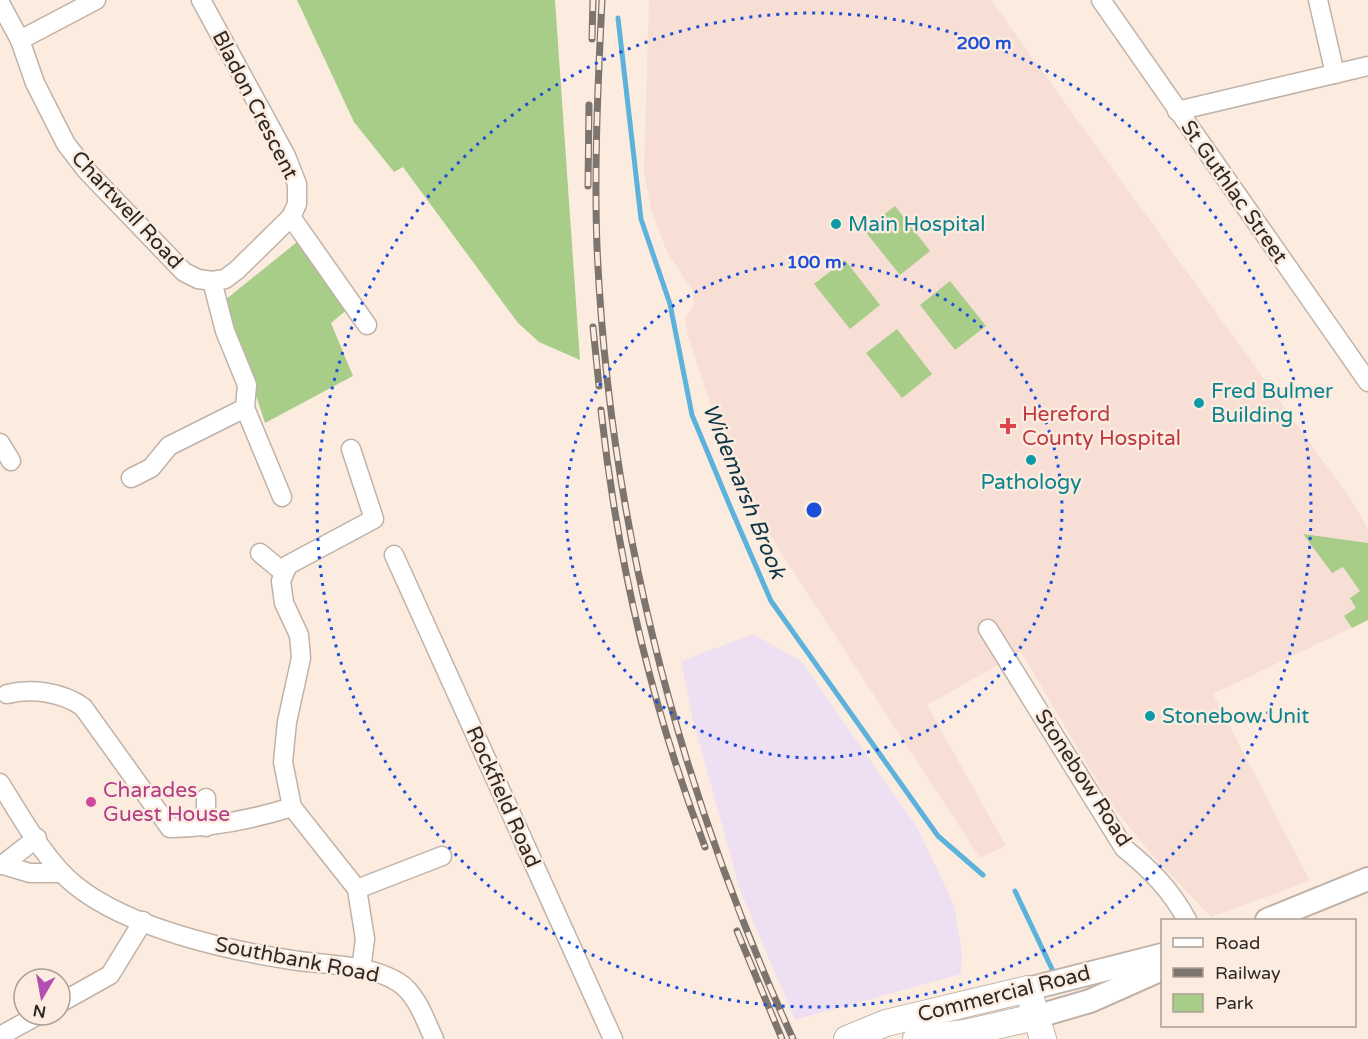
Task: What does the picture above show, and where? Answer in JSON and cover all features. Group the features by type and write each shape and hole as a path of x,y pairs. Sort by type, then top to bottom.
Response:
{"highway":[{"name":"Commercial Road","path":"847,1039 886,1023 1028,989"},
{"path":"1028,989 1039,1028"},
{"path":"998,997 1009,1032"},
{"name":"Commercial Road","path":"916,1039 1039,1028"}],"main road":[{"path":"1272,919 1368,879"},
{"name":"Commercial Road","path":"1028,989 1161,955"},
{"name":"Commercial Road","path":"1039,1028 1090,1000 1161,969"}],"street":[{"path":"20,40 96,0"},
{"name":"Bladon Crescent","path":"201,0 286,156 297,184 297,204 291,217"},
{"name":"St Guthlac Street","path":"1101,0 1368,382"},
{"path":"1318,0 1335,74"},
{"name":"Chartwell Road","path":"0,3 20,40 35,83 66,144 87,171 184,272 198,279 212,281"},
{"path":"1177,111 1335,74 1367,69"},
{"path":"282,497 245,408 247,385 225,331 212,281 225,279 237,270 291,217 367,325"},
{"path":"131,478 151,468 169,446 245,408"},
{"path":"0,443 11,461"},
{"path":"351,449 375,519 285,569 281,581 284,603 299,635 300,658 286,722 283,762 292,807 357,889 365,939 361,970"},
{"path":"260,553 285,569"},
{"name":"Rockfield Road","path":"394,555 613,1039"},
{"name":"Stonebow Road","path":"988,628 1124,848 1155,874 1186,919"},
{"path":"8,694 41,692 74,700 82,706 111,742 170,828 206,827 250,821 292,807"},
{"name":"Southbank Road","path":"0,783 62,873 98,901 143,921 241,952 361,970 392,979 408,990 434,1039"},
{"path":"206,798 206,827"},
{"path":"1,864 37,838"},
{"path":"357,889 442,856"},
{"path":"1,864 30,873 62,873"},
{"path":"72,996 110,975 143,921"},
{"path":"0,1036 16,1027"}],"shaded area":[{"name":"Hereford County Hospital","path":"649,0 991,0 1352,501 1368,529 1368,620 1213,694 1310,881 1211,917 1152,855 1110,803 1021,652 927,705 1006,846 980,858 785,559 729,461 688,336 685,318 694,304 693,291 667,252 651,210 644,172"},
{"path":"753,634 802,662 918,829 954,905 962,952 961,974 795,1020 740,890 693,720 681,661"}],"green space":[{"path":"297,0 555,0 580,360 539,342 518,323 403,167 394,172 354,122"},
{"path":"895,206 930,251 900,275 864,230"},
{"path":"297,242 349,308 331,323 353,376 265,423 225,300"},
{"path":"845,260 880,305 850,329 814,284"},
{"path":"950,281 986,326 955,350 920,305"},
{"path":"897,329 932,374 902,398 866,353"},
{"path":"1303,534 1368,543 1368,620 1352,628 1344,616 1356,608 1350,598 1360,591 1343,567 1332,573"}],"waterway":[{"name":"Widemarsh Brook","path":"618,18 641,219 670,304 692,415 732,511 771,601 938,836 983,875"},
{"name":"Widemarsh Brook","path":"1015,891 1052,969"}],"railway":[{"path":"592,39 593,0"},
{"path":"602,0 596,154 597,247 604,350 617,452 634,553 657,652 684,751 716,848 752,944 793,1039"},
{"path":"588,186 589,105"},
{"path":"593,327 599,386"},
{"path":"601,410 617,521 639,632 669,741 705,847"},
{"path":"737,931 782,1039"}],"place":[{"name":"Main Hospital","path":"836,224"},
{"name":"Fred Bulmer Building","path":"1199,403"},
{"name":"Hereford County Hospital","path":"1008,426"},
{"name":"Pathology","path":"1031,460"},
{"name":"Stonebow Unit","path":"1150,716"},
{"name":"Charades Guest House","path":"91,802"}]}
